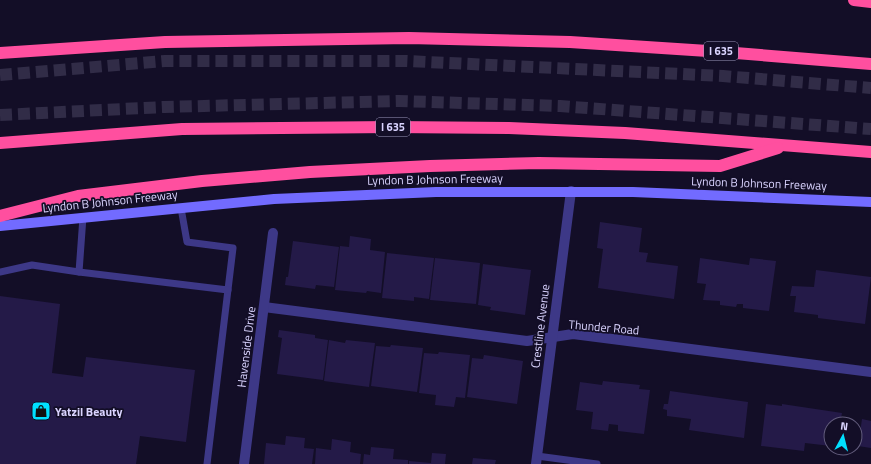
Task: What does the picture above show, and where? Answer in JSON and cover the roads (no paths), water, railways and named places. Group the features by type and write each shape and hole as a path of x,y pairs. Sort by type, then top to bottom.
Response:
{"highway":[{"path":"854,0 871,2"},
{"name":"I 635","path":"0,53 164,42 409,38 570,42 871,64"},
{"name":"I 635","path":"0,143 182,129 392,127 509,128 625,133 871,152"},
{"path":"0,216 78,196 202,181 310,172 430,166 539,163 720,166 786,146"}],"main road":[{"name":"Lyndon B Johnson Freeway","path":"0,226 290,198 436,192 634,192 871,202"}],"street":[{"name":"Crestline Avenue","path":"536,460 570,191"},
{"name":"Havenside Drive","path":"244,464 273,233"},
{"name":"Thunder Road","path":"264,307 527,341 573,334 871,372"}],"lane":[{"path":"180,208 187,242 233,248 207,464"},
{"path":"78,272 83,217"},
{"path":"0,272 32,265 228,290"},
{"path":"536,460 596,464"}],"tunnel":[{"path":"0,75 165,61 407,61 723,76 871,88"},
{"path":"0,115 164,107 399,101 560,106 871,129"}],"place":[{"name":"Yatzil Beauty","path":"41,411"}]}
